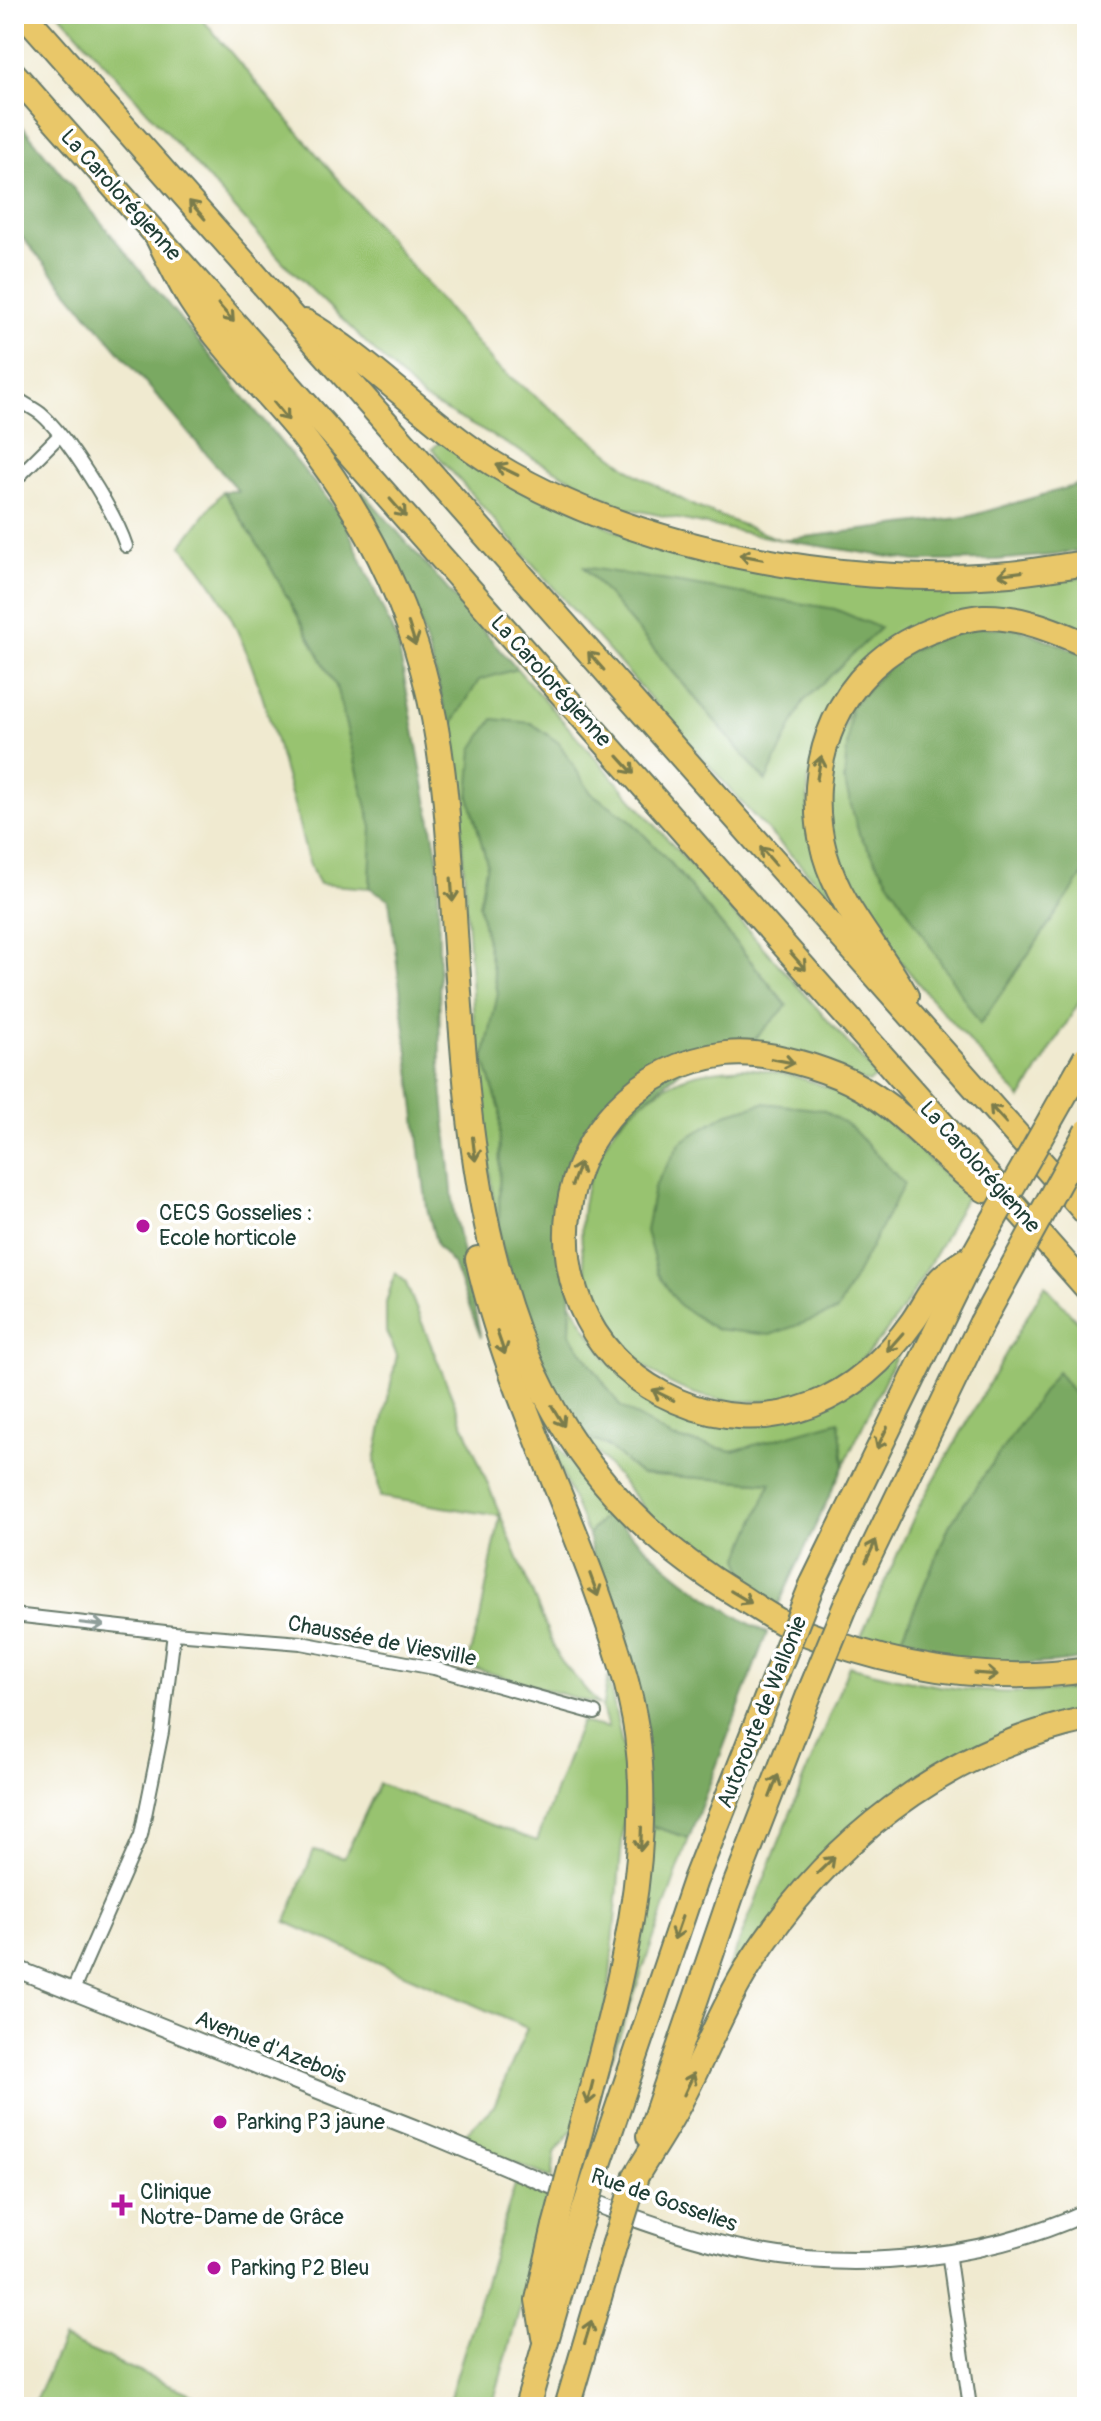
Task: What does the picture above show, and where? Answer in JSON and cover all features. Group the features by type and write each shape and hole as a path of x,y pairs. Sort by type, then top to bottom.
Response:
{"highway":[{"name":"La Carolorégienne","path":"24,14 1087,1214"},
{"name":"La Carolorégienne","path":"14,74 1087,1288"},
{"path":"156,234 192,302 305,439 342,493 376,549 404,611 424,672 442,759 467,1080 482,1213 505,1299 554,1411 587,1462 627,1508 703,1574 793,1629 887,1660 950,1671 1009,1676 1087,1670"},
{"path":"286,311 335,340 423,413 495,464 592,513 688,545 793,565 898,576 996,575 1087,563"},
{"path":"931,1040 888,964 838,888 825,855 816,780 834,716 872,667 916,636 956,621 983,617 1038,624 1087,645"},
{"path":"1029,1222 966,1176 930,1139 872,1093 803,1064 730,1054 693,1061 659,1075 625,1100 595,1135 575,1172 565,1231 574,1291 584,1317 626,1370 655,1392 693,1408 736,1418 770,1416 811,1405 849,1387 880,1360 973,1256 1086,1055"},
{"name":"Autoroute de Wallonie","path":"567,2407 636,2176 731,1896 812,1687 848,1600 981,1324 1087,1131"},
{"path":"482,1213 475,1247 488,1305 618,1651 637,1732 642,1797 640,1876 625,1959 574,2155 566,2229 538,2300 545,2343 527,2407"},
{"name":"Autoroute de Wallonie","path":"566,2229 599,2164 695,1880 812,1585 947,1286"},
{"path":"636,2176 682,2099 747,1967 816,1875 904,1797 1006,1742 1087,1719"}],"street":[{"path":"14,397 41,414 59,436 119,525 126,546"},
{"path":"14,481 59,436"},
{"name":"Chaussée de Viesville","path":"14,1615 301,1643 434,1668 595,1713"},
{"path":"73,1990 141,1835 162,1732 174,1633"},
{"name":"Avenue d'Azebois","path":"14,1968 511,2169"},
{"name":"Rue de Gosselies","path":"511,2169 686,2235 754,2252 815,2260 888,2259 996,2244 1087,2212"},
{"path":"948,2252 970,2407"}],"green space":[{"path":"60,14 198,14 496,366 637,475 694,506 781,540 625,508 424,399 283,262"},
{"path":"14,116 343,518 398,644 438,859 440,1064 454,1212 481,1338 453,1264 437,1246 427,1208 389,899 370,888 372,827 336,686 262,551 223,491 238,491 14,228"},
{"path":"442,440 619,532 966,587 1087,577 1087,632 1047,614 1011,607 817,736 809,781 809,818 817,855 832,898 750,812 432,449","holes":["585,568 879,628 803,702 765,781"]},
{"path":"1087,482 1087,549 1056,555 996,560 916,561 781,540 967,517"},
{"path":"223,491 262,551 336,686 372,827 370,888 319,884 314,875 253,668 222,601 203,571 181,546"},
{"path":"362,491 517,669 479,680 449,729 414,608 390,551 359,495"},
{"path":"584,567 835,609 880,628 803,702 766,781"},
{"path":"976,627 1018,628 1087,655 1087,869 980,1024 859,834 844,780 851,707 899,656 936,639"},
{"path":"517,669 877,1076 869,1083 748,1046 787,1005 668,860 629,819 591,793 558,743 469,797 487,863 479,905 498,993 484,1059 500,1110 499,1239 479,1098 460,813 449,729 479,679"},
{"path":"851,707 980,1024 1087,869 1087,989 1021,1099 904,966 852,889 835,851 827,814 828,786 833,759"},
{"path":"493,719 531,723 559,743 591,793 629,819 668,860 787,1006 748,1046 706,1050 573,1159 570,1334 620,1406 672,1438 733,1451 839,1421 844,1465 777,1608 747,1590 740,1557 771,1483 640,1474 606,1445 583,1436 555,1392 530,1340 499,1239 500,1110 484,1059 498,993 479,905 487,863 469,797 473,749"},
{"path":"743,1068 813,1082 868,1108 916,1147 966,1197 903,1308 872,1349 843,1375 808,1392 758,1401 695,1394 645,1366 608,1325 587,1274 582,1219 594,1165 626,1117 678,1080 702,1073"},
{"path":"764,1103 823,1110 851,1127 904,1184 837,1311 770,1335 715,1329 679,1305 658,1274 646,1231 654,1187 681,1142 726,1114"},
{"path":"395,1273 405,1281 559,1659 599,1705 466,1666 480,1619 500,1516 380,1497 375,1460 397,1355 386,1332 386,1303"},
{"path":"1045,1285 1087,1332 1087,1412 1058,1372 950,1524 897,1650 859,1641 917,1510"},
{"path":"571,1303 609,1363 746,1425 899,1350 844,1465 839,1422 733,1451 672,1438 620,1406 570,1334"},
{"path":"1057,1371 1087,1412 1087,1658 1039,1664 992,1663 897,1650 950,1524"},
{"path":"541,1424 608,1512 588,1535"},
{"path":"583,1436 606,1445 640,1474 771,1483 741,1557 747,1590 656,1522"},
{"path":"608,1512 683,1578 723,1608 767,1633 689,1838 652,1826 588,1535"},
{"path":"849,1666 967,1690 1027,1693 1087,1687 1087,1711 885,1802 709,2018"},
{"path":"608,1676 628,1774 608,2000 577,2124 555,2153 552,2178 458,2141 494,2106 527,2028 286,1922 314,1850 344,1858 379,1784 537,1841 581,1722 608,1728 602,1709"},
{"path":"652,1826 689,1838 611,2060 648,1891"},
{"path":"518,2175 548,2192 541,2220 543,2226 492,2407 447,2407"},
{"path":"63,2339 221,2407 32,2407"}],"place":[{"name":"CECS Gosselies : Ecole horticole","path":"143,1226"},
{"name":"Parking P3 jaune","path":"220,2122"},
{"name":"Clinique Notre-Dame de Grâce","path":"122,2205"},
{"name":"Parking P2 Bleu","path":"214,2268"}]}
